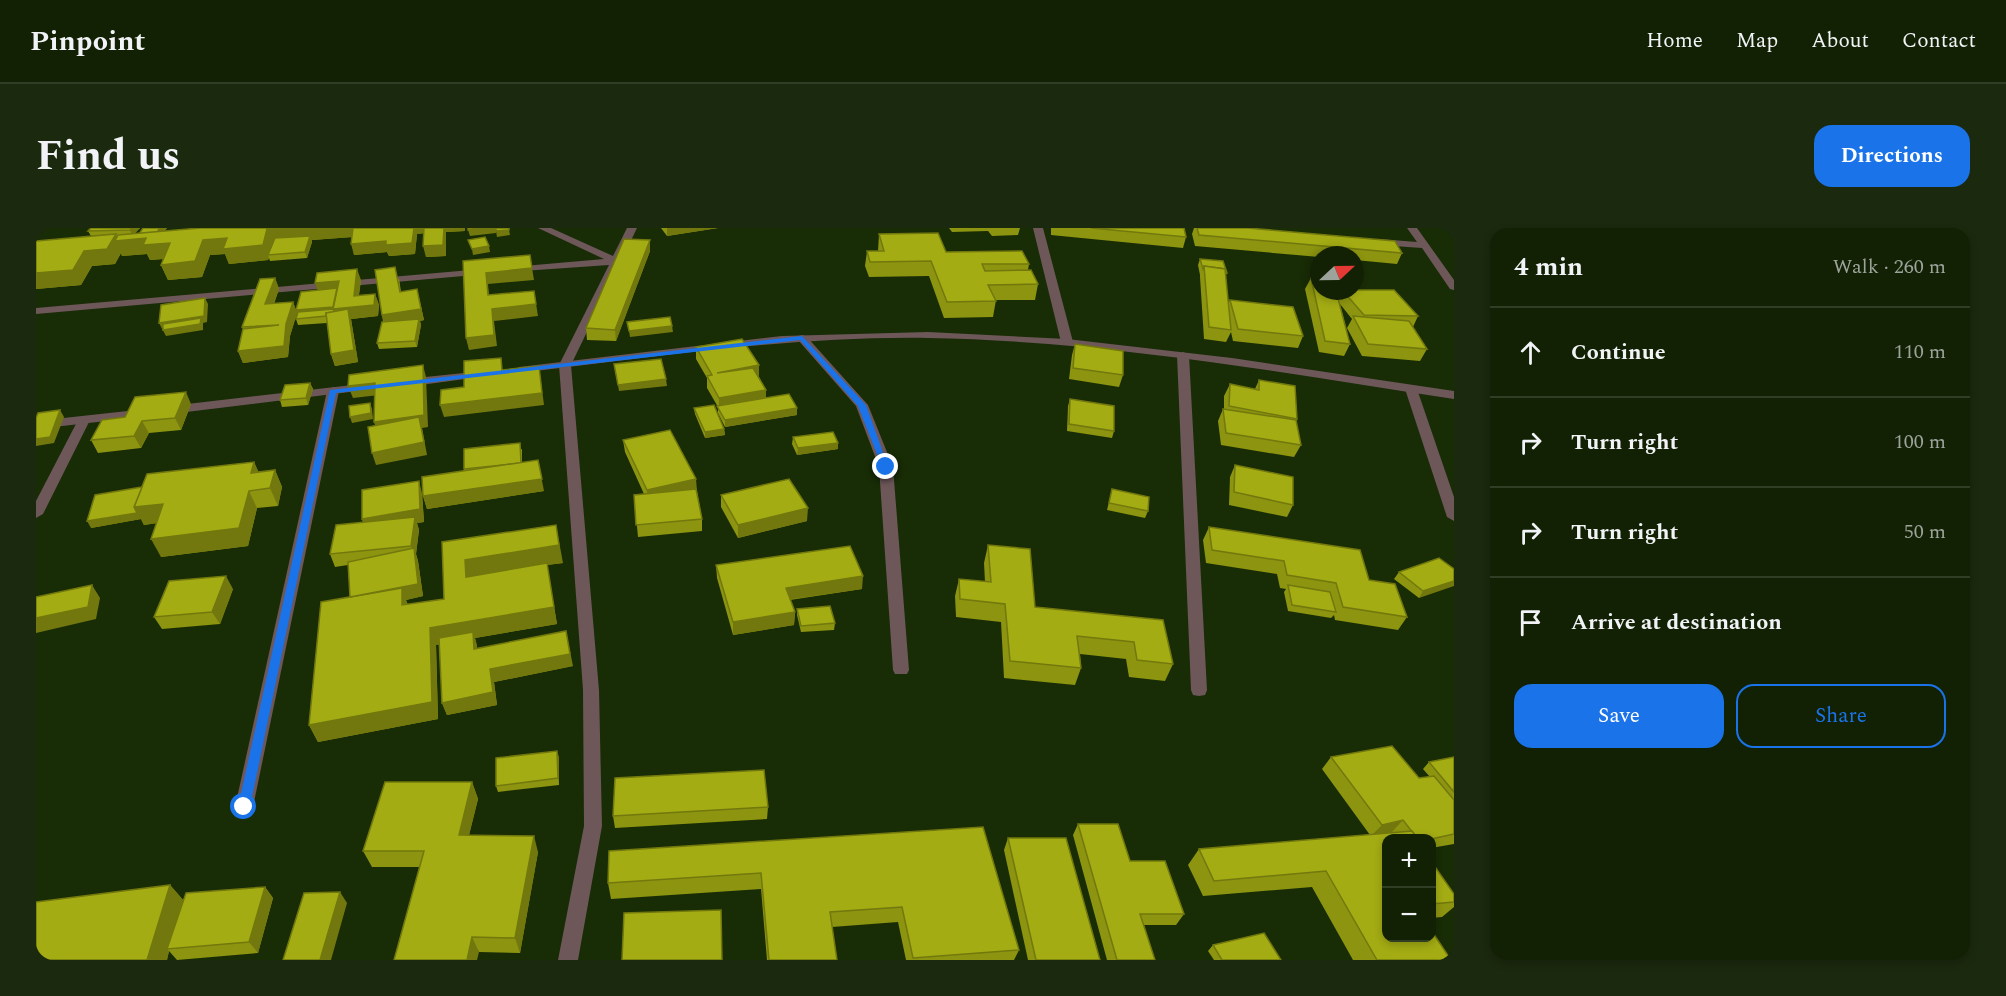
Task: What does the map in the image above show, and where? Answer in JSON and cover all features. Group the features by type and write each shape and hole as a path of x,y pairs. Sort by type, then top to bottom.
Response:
{"street":[{"path":"543,228 616,261"},
{"path":"568,960 593,826 591,690 565,365 632,228"},
{"path":"1038,228 1067,342"},
{"path":"1412,228 1454,286"},
{"path":"1369,242 1426,246"},
{"path":"36,311 616,261"},
{"path":"36,425 802,338 928,335 1067,342 1183,355 1454,395"},
{"path":"802,338 862,405 886,467 901,670"},
{"path":"1183,355 1199,690"},
{"path":"1411,389 1454,518"},
{"path":"244,807 333,391"},
{"path":"36,514 84,420"}],"building":[{"path":"91,228 132,228 130,230 88,231"},
{"path":"143,228 160,228 157,232 139,234"},
{"path":"200,228 279,228 267,229 263,245 223,249 227,238 203,240 195,261 161,265 170,243 143,245 146,238 115,241 118,235"},
{"path":"353,228 414,228 412,243 386,245 386,241 351,244"},
{"path":"424,228 444,228 443,245 423,246"},
{"path":"496,228 509,228 509,230 496,231"},
{"path":"1091,228 1184,228 1186,237"},
{"path":"1197,228 1248,228 1395,241 1402,253 1364,250 1364,246 1323,246 1199,235"},
{"path":"938,233 946,252 1022,251 1029,264 982,264 985,271 1031,270 1038,284 988,285 996,301 947,302 931,261 870,262 867,251 884,251 879,234"},
{"path":"116,234 107,249 84,251 73,270 36,273 36,241"},
{"path":"310,236 305,252 268,255 275,238"},
{"path":"485,237 489,246 472,249 468,240"},
{"path":"624,239 650,240 615,330 586,328"},
{"path":"530,255 532,268 486,273 488,295 534,291 536,304 492,309 494,335 466,338 463,261"},
{"path":"1200,259 1223,261 1227,273 1225,269 1204,266 1203,269"},
{"path":"1204,266 1225,269 1231,330 1209,327"},
{"path":"395,267 400,292 417,289 421,309 382,315 375,270"},
{"path":"357,269 354,296 375,294 374,305 333,309 339,281 315,283 317,273"},
{"path":"275,278 265,304 293,302 286,324 284,346 238,351 243,329 279,325 242,327 260,279"},
{"path":"337,288 333,307 296,310 301,292"},
{"path":"1364,290 1394,290 1418,316 1364,315 1351,300 1364,300"},
{"path":"205,298 204,316 159,323 161,305"},
{"path":"1230,300 1293,307 1303,336 1238,329"},
{"path":"1316,300 1338,300 1350,344 1325,341"},
{"path":"334,309 333,312 326,313 326,316 296,319 298,312"},
{"path":"348,309 354,350 331,354 326,313"},
{"path":"1353,316 1409,321 1427,349 1368,344"},
{"path":"670,317 672,326 629,331 627,322"},
{"path":"201,318 200,324 163,330 163,324"},
{"path":"419,319 415,341 377,343 382,322"},
{"path":"742,339 759,365 717,373 753,368 766,390 719,398 707,376 712,375 696,347"},
{"path":"1075,344 1123,351 1123,375 1073,368"},
{"path":"501,358 502,370 539,366 542,393 440,405 441,390 464,387 464,361"},
{"path":"661,359 666,379 618,385 614,364"},
{"path":"423,365 424,415 374,422 375,383 348,386 349,375"},
{"path":"1259,380 1295,386 1297,419 1229,406 1230,384 1259,390"},
{"path":"310,383 306,398 280,400 285,385"},
{"path":"186,392 175,418 142,421 134,436 91,440 102,420 125,417 135,397"},
{"path":"789,394 797,408 725,420 717,406"},
{"path":"1070,399 1114,406 1114,431 1069,424"},
{"path":"370,403 371,413 350,417 349,406"},
{"path":"714,405 724,429 705,432 694,408"},
{"path":"1223,409 1296,420 1301,445 1226,433"},
{"path":"60,410 50,437 36,439 38,413"},
{"path":"419,417 424,442 372,453 368,427"},
{"path":"670,430 696,479 647,490 623,440"},
{"path":"833,432 838,443 798,448 793,437"},
{"path":"520,443 521,463 464,469 464,449"},
{"path":"538,460 542,479 423,496 422,477"},
{"path":"254,462 251,473 275,470 270,488 249,491 239,528 151,539 163,504 134,507 147,474"},
{"path":"1235,465 1293,477 1293,505 1234,492"},
{"path":"789,479 808,508 738,525 721,495"},
{"path":"419,481 420,509 362,519 362,490"},
{"path":"142,487 134,507 137,513 87,521 95,495"},
{"path":"696,489 702,519 636,525 634,495"},
{"path":"1112,489 1149,497 1148,511 1109,503"},
{"path":"415,517 411,546 330,554 336,525"},
{"path":"556,525 559,545 465,560 466,577 547,563 554,607 430,628 432,702 309,725 321,602 402,588 402,605 444,599 442,542"},
{"path":"1209,527 1360,550 1369,580 1395,584 1407,617 1343,607 1336,583 1287,575 1284,561 1212,550"},
{"path":"988,545 1030,549 1035,607 1163,620 1173,664 1137,660 1134,642 1077,636 1081,668 1010,661 1005,604 960,599 959,579 991,582"},
{"path":"850,546 863,576 786,588 795,612 733,622 716,565"},
{"path":"414,548 418,584 350,597 348,562"},
{"path":"1439,558 1454,569 1454,581 1423,591 1399,572"},
{"path":"226,576 212,612 154,617 169,581"},
{"path":"92,585 88,607 36,618 36,597"},
{"path":"1288,585 1330,592 1336,612 1292,605"},
{"path":"830,606 835,623 801,626 797,609"},
{"path":"566,631 570,654 490,669 493,692 442,703 439,638 473,632 474,649"},
{"path":"1392,746 1419,778 1434,776 1454,800 1454,834 1436,838 1436,834 1414,834 1403,820 1382,825 1331,757"},
{"path":"557,751 558,778 496,786 496,758"},
{"path":"1454,757 1454,792 1429,762"},
{"path":"764,770 768,807 613,816 615,778"},
{"path":"385,782 472,782 459,835 534,836 515,938 472,937 467,960 394,960 424,851 363,851"},
{"path":"1078,824 1118,824 1130,861 1165,861 1184,914 1140,914 1155,960 1117,960"},
{"path":"983,827 1019,950 913,958 902,907 830,912 837,960 769,960 761,873 608,883 609,851"},
{"path":"1412,831 1414,834 1382,834 1382,942 1436,942 1436,938 1451,960 1377,960 1326,871 1214,881 1199,849"},
{"path":"1008,838 1066,838 1100,960 1036,960"},
{"path":"1436,868 1454,894 1454,902 1436,904"},
{"path":"170,885 147,960 36,960 36,902"},
{"path":"265,887 249,942 167,949 186,893"},
{"path":"340,892 320,960 283,960 304,893"},
{"path":"721,910 722,960 622,960 624,913"},
{"path":"1264,933 1281,960 1222,960 1213,945"}],"route":[{"path":"244,807 333,391 802,338 862,405 886,467"}]}
